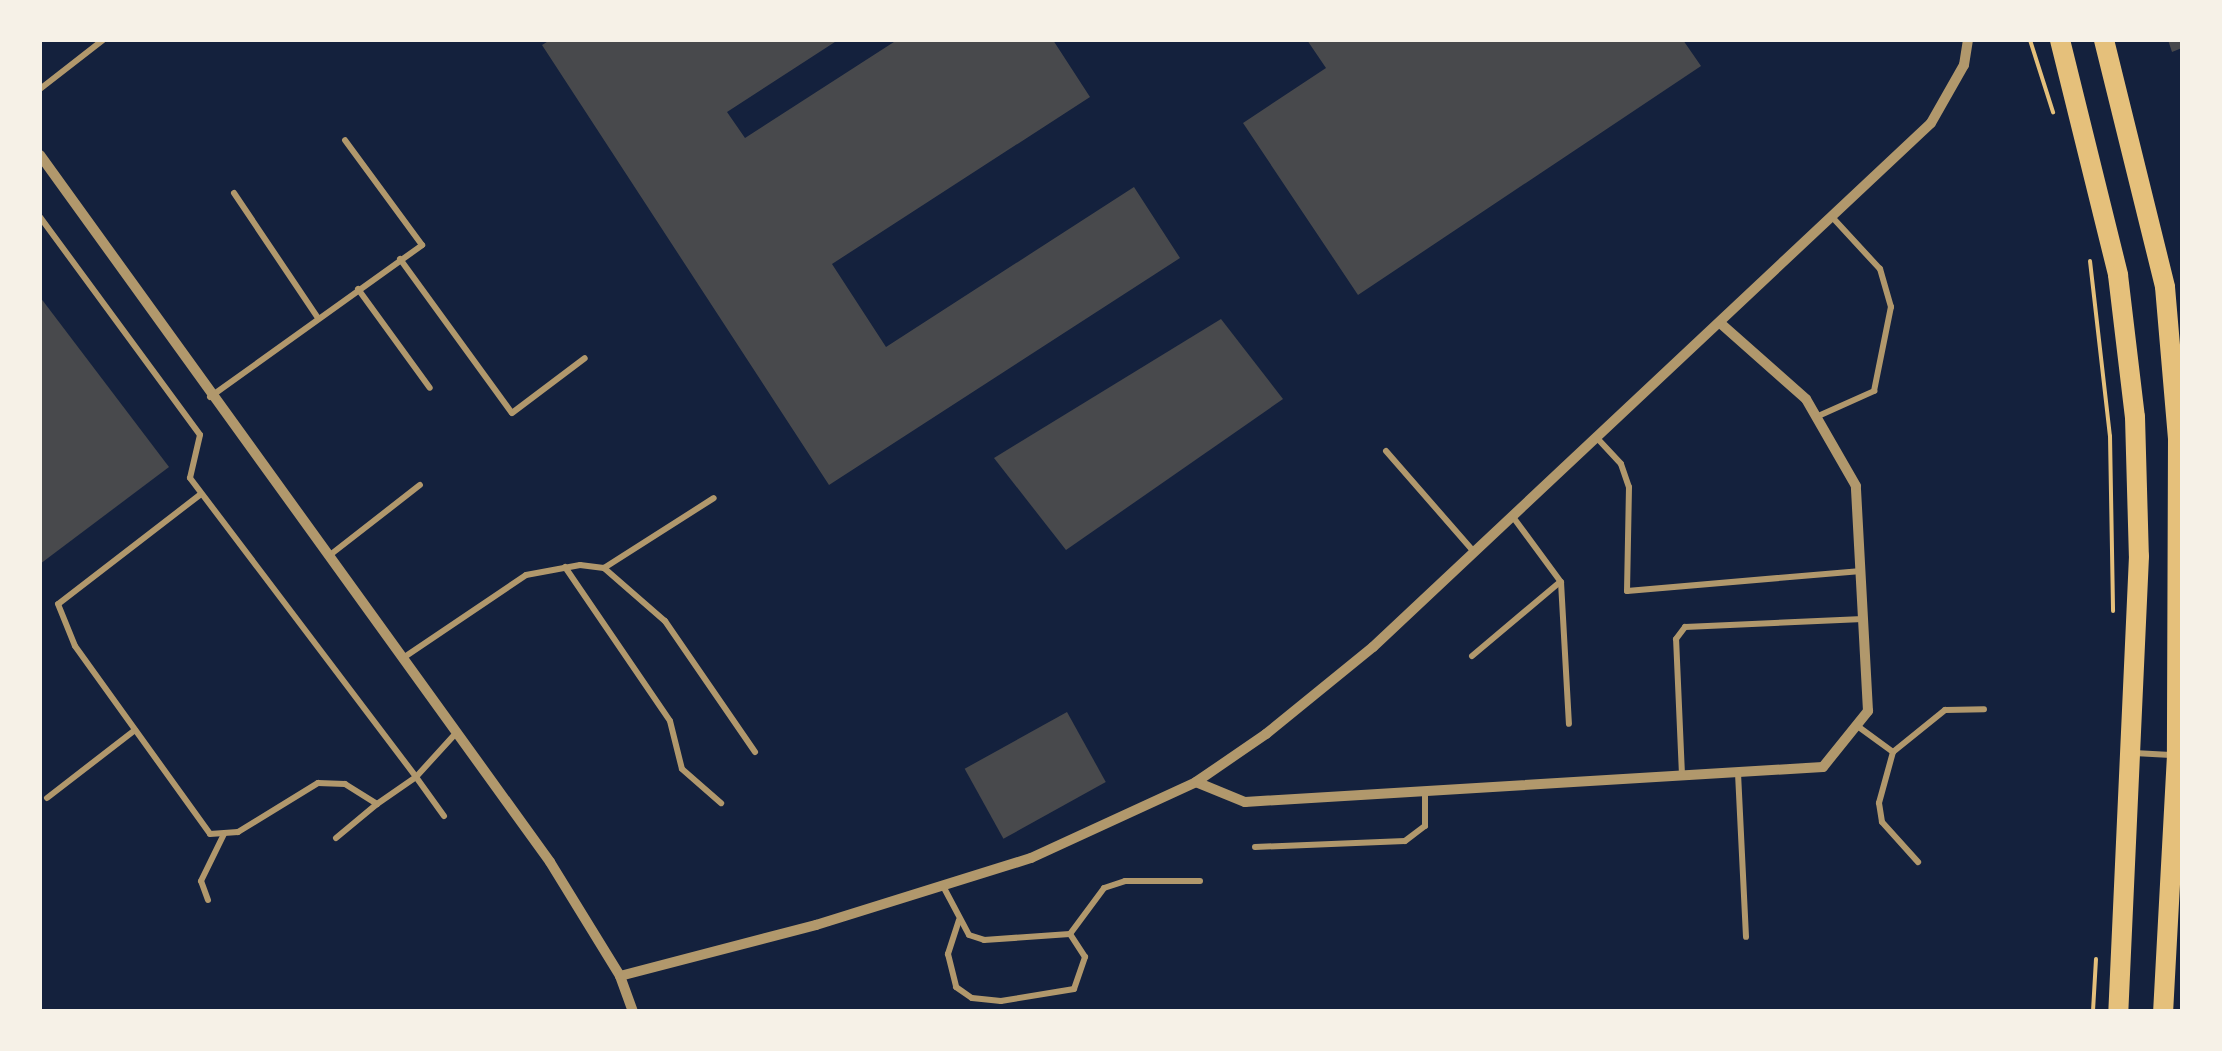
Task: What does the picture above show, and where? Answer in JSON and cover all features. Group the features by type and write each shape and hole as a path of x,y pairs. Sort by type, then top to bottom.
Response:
{"highway":[{"path":"2060,40 2118,275 2135,418 2138,556 2118,1011"},
{"path":"2104,40 2165,287 2178,439 2180,756 2163,1011"}],"street":[{"path":"620,976 1031,858 1196,782 1374,648 1930,123 1964,65 1968,40"},
{"path":"40,155 209,398 330,555 550,862 620,976 633,1011"},
{"path":"1196,782 1245,802 1823,767 1868,711 1856,486 1806,399 1720,323"}],"lane":[{"path":"40,89 103,40"},
{"path":"209,398 422,245 345,140"},
{"path":"234,193 318,318"},
{"path":"1816,417 1874,391 1891,307 1880,270 1832,217"},
{"path":"40,218 200,435 190,478 444,816"},
{"path":"400,259 512,413 585,358"},
{"path":"358,289 430,388"},
{"path":"1597,438 1622,464 1629,487 1628,590 1861,571"},
{"path":"1386,451 1475,553"},
{"path":"330,555 420,484"},
{"path":"202,494 58,604 75,646 210,834 238,832 318,782 345,784 378,804"},
{"path":"404,658 526,575 566,567 604,568 714,498"},
{"path":"1513,517 1561,582 1569,724"},
{"path":"566,567 670,722 682,769 721,803"},
{"path":"604,568 666,622 755,752"},
{"path":"1472,656 1561,582"},
{"path":"1682,775 1676,639 1685,628 1864,619"},
{"path":"1918,862 1882,822 1879,803 1892,752 1945,710 1984,709"},
{"path":"1856,726 1892,752"},
{"path":"47,798 135,730"},
{"path":"336,838 416,776 456,732"},
{"path":"2130,753 2180,756"},
{"path":"1738,772 1746,937"},
{"path":"1255,847 1405,841 1425,826 1425,791"},
{"path":"208,900 201,881 225,833"},
{"path":"943,886 959,920 984,940 1070,934 1104,888 1124,881 1200,880"},
{"path":"959,920 948,954 956,987 1001,1001 1074,989 1085,958 1070,934"}],"path":[{"path":"2030,40 2059,130"},
{"path":"2090,259 2110,436 2113,624"}],"building":[{"path":"550,40 838,40 727,112 745,138 897,40 1053,40 1090,97 832,264 886,347 1134,187 1180,258 829,485 542,45"},
{"path":"1307,40 1683,40 1701,66 1358,295 1243,123 1326,68"},
{"path":"2168,40 2182,40 2182,48 2172,52"},
{"path":"40,297 169,467 40,564"},
{"path":"1221,319 1283,399 1066,550 994,458"},
{"path":"1067,712 1106,782 1003,839 965,769"}]}
